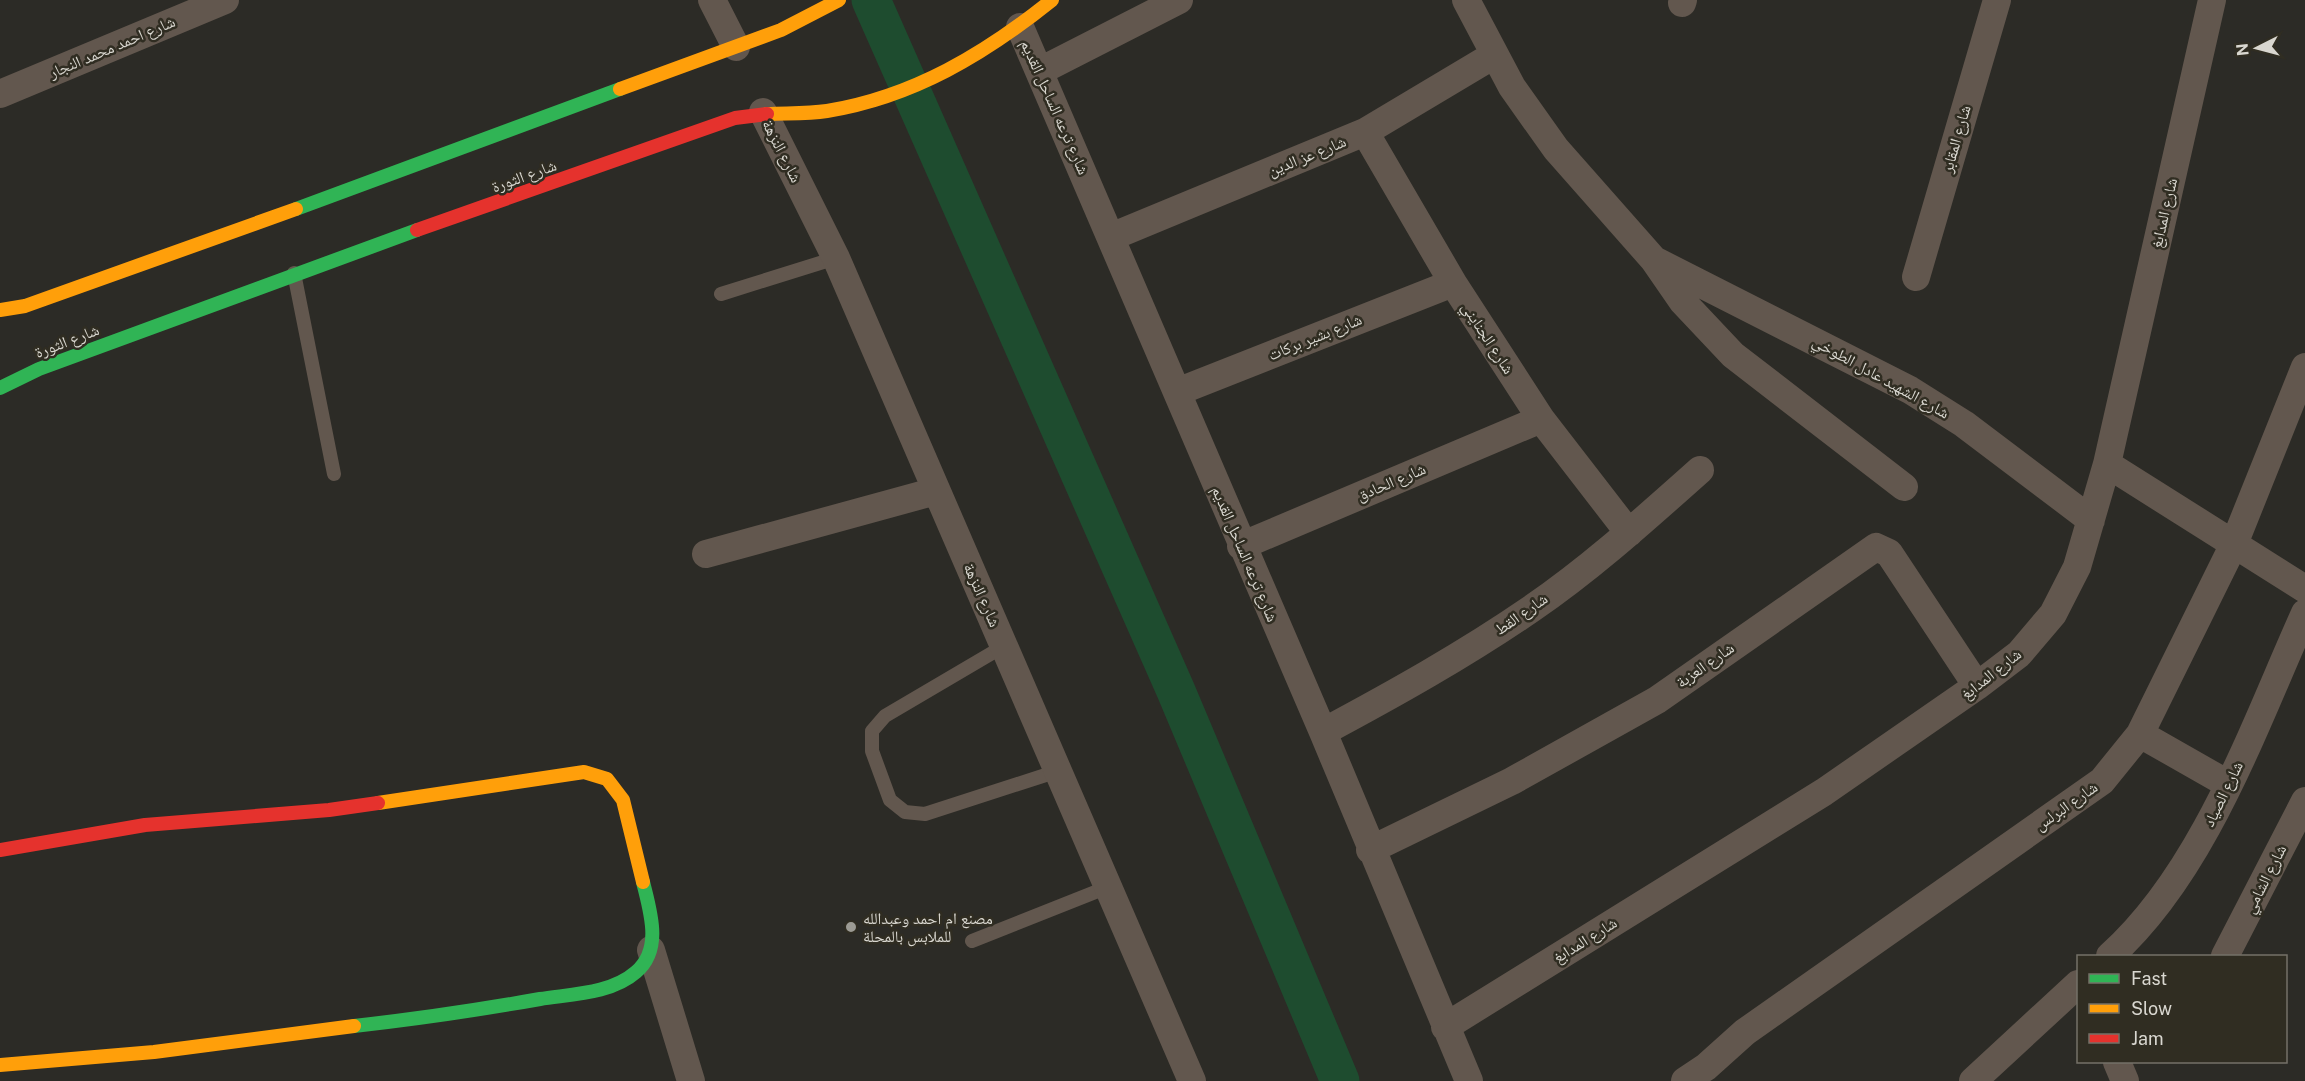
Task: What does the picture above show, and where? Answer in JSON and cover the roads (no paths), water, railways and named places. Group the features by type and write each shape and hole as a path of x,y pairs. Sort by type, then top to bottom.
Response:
{"main road":[{"path":"0,310 25,306 135,268 736,47 781,30 838,0"},
{"name":"شارع الثورة","path":"0,387 39,369 294,273 735,118 763,112 825,111 862,104 908,89 976,57 1020,27 1052,0"},
{"path":"0,850 145,825 329,810 584,772 607,779 623,800 653,923 651,950 637,972 611,987 460,1013 154,1052 0,1065"}],"street":[{"name":"شارع احمد محمد النجار","path":"0,94 225,0"},
{"path":"712,0 736,47"},
{"path":"1040,71 1179,0"},
{"name":"شارع الشهيد عادل الطوخي","path":"1466,0 1512,87 1556,149 1654,260 1683,302 1733,355 1904,487"},
{"name":"شارع المقابر","path":"1916,277 1997,0"},
{"name":"شارع المدابغ","path":"1445,1027 1824,792 1977,686 2019,654 2053,614 2077,567 2107,464 2212,0"},
{"name":"شارع ترعه الساحل القديم","path":"1020,27 1241,546 1323,732 1370,850 1469,1081"},
{"name":"شارع عز الدين","path":"1111,237 1365,132 1494,55"},
{"name":"شارع النزهة","path":"763,112 836,258 1192,1081"},
{"name":"شارع الجنايني","path":"1365,132 1453,283 1540,419 1629,533"},
{"name":"شارع الشهيد عادل الطوخي","path":"1654,260 1910,390 1964,424 2091,520"},
{"name":"شارع بشير بركات","path":"1177,392 1453,283"},
{"name":"شارع البرلس","path":"1685,1081 1706,1067 1745,1032 2102,781 2140,734 2234,544 2305,367"},
{"name":"شارع الحادق","path":"1241,546 1540,419"},
{"path":"2107,464 2305,589"},
{"name":"شارع القط","path":"1323,732 1430,675 1532,608 1629,533 1700,471"},
{"path":"706,554 936,491"},
{"name":"شارع العزبة","path":"1370,850 1512,781 1657,700 1876,547 1889,553 1977,686"},
{"name":"شارع الصياد","path":"2112,955 2149,914 2205,831 2305,613"},
{"path":"2140,734 2228,784"},
{"name":"شارع الشامي","path":"2226,955 2305,801"},
{"path":"651,950 691,1081"},
{"path":"1973,1081 2077,986"},
{"path":"2117,1063 2125,1081"}],"lane":[{"path":"721,294 836,258"},
{"path":"294,273 334,474"},
{"path":"1004,646 885,716 872,731 872,751 890,800 905,812 926,814 1058,771"},
{"path":"972,941 1108,887"}],"waterway":[{"path":"871,0 1176,691 1340,1081"}],"place":[{"name":"مصنع ام احمد وعبدالله للملابس بالمحلة","path":"851,927"}]}
